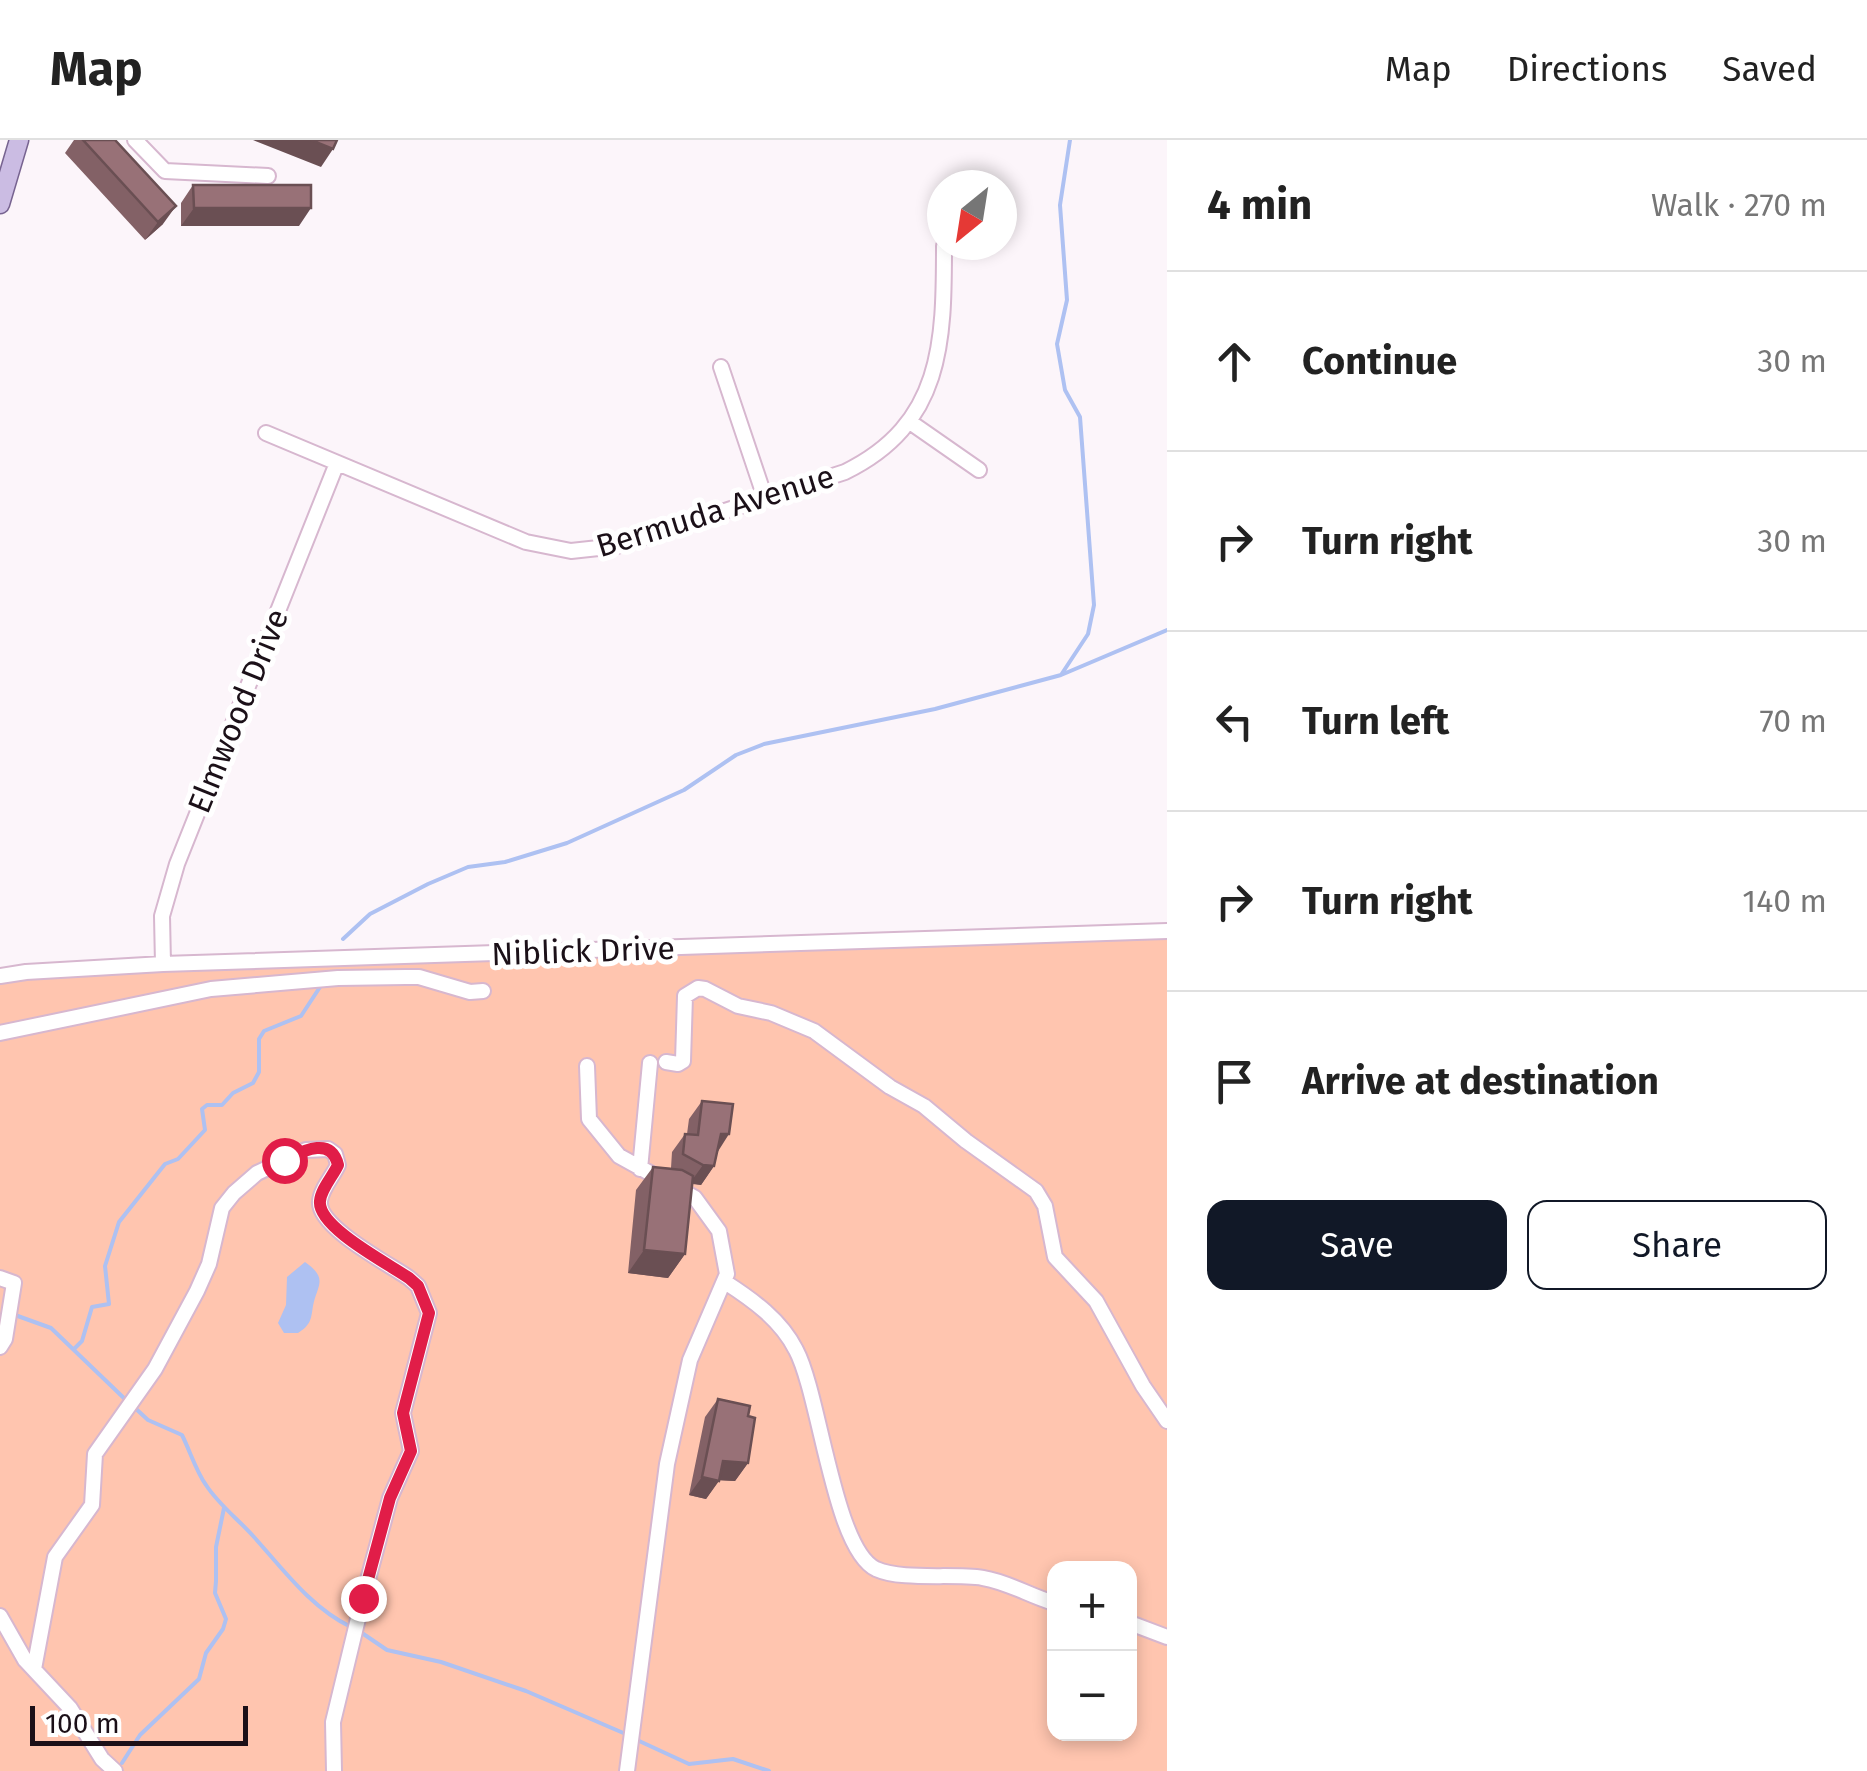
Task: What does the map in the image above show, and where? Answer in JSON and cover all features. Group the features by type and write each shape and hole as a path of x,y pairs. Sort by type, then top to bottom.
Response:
{"main road":[{"path":"0,204 18,140"}],"street":[{"path":"135,140 164,171 268,176"},
{"name":"Bermuda Avenue","path":"266,433 506,535 572,551 617,546 859,465 882,450 921,405 936,365 944,260"},
{"path":"722,367 764,498"},
{"path":"910,422 979,470"},
{"name":"Elmwood Drive","path":"163,964 162,916 177,864 337,463"},
{"name":"Niblick Drive","path":"0,976 163,964 1167,931"},
{"path":"0,1033 174,994 308,980 419,978 460,990 483,991"},
{"path":"666,1062 683,1061 685,996 705,988 738,1006 771,1013 814,1031 879,1079 924,1106 1042,1198 1055,1257 1096,1301 1167,1421"},
{"path":"640,1169 650,1062"},
{"path":"587,1066 589,1119 619,1156 695,1198 704,1207 718,1232 728,1268 690,1360 666,1464 628,1763"},
{"path":"34,1669 38,1638 49,1605 52,1566 92,1506 93,1462 144,1385 205,1276 218,1217 227,1201 244,1182 266,1168 306,1150 328,1149 335,1154 338,1165 322,1194 323,1214 336,1229 418,1286 429,1313 403,1413 411,1451 390,1498 333,1722 334,1771"},
{"path":"0,1278 13,1281 14,1286 3,1343"},
{"path":"725,1282 770,1316 797,1350 841,1513 871,1566 888,1572 986,1578 1047,1600"},
{"path":"0,1616 14,1645 70,1708 102,1759 115,1771"},
{"path":"1137,1626 1167,1637"}],"shaded area":[{"path":"1167,937 1167,1771 0,1771 0,981 27,976"}],"water":[{"path":"305,1262 319,1278 311,1318 298,1333 284,1333 278,1323 286,1305 287,1277"}],"building":[{"path":"83,140 115,140 176,206 158,222"},
{"path":"311,140 337,140 333,149"},
{"path":"193,185 311,185 311,208 194,208"},
{"path":"702,1101 733,1104 729,1134 721,1134 714,1166 703,1165 683,1154 685,1134 698,1135"},
{"path":"653,1167 682,1170 693,1176 685,1254 644,1250"},
{"path":"718,1399 750,1406 748,1416 755,1418 748,1463 723,1461 719,1481 702,1477"}],"waterway":[{"path":"1061,675 1088,634 1094,605 1080,417 1065,390 1057,344 1067,300 1060,205 1070,140"},
{"path":"343,939 370,914 428,884 468,867 505,862 567,843 684,790 736,755 764,744 935,709 1061,675 1167,630"},
{"path":"74,1349 82,1341 92,1307 109,1304 105,1266 119,1222 165,1164 178,1159 205,1130 202,1109 222,1105 233,1093 253,1083 259,1072 259,1039 264,1031 301,1016 322,984"},
{"path":"15,1315 51,1328 128,1402"},
{"path":"135,1408 148,1420 182,1435 199,1474 217,1499 310,1598 351,1627"},
{"path":"122,1763 140,1735 199,1679 206,1653 223,1629 226,1619 215,1593 216,1547 224,1508"},
{"path":"359,1631 387,1650 441,1662 526,1691 628,1735"},
{"path":"637,1740 689,1764 733,1759 769,1771"}],"route":[{"path":"284,1160 316,1147 335,1154 338,1165 320,1201 323,1214 336,1229 418,1286 429,1313 403,1413 410,1458 394,1486 363,1598"}]}
